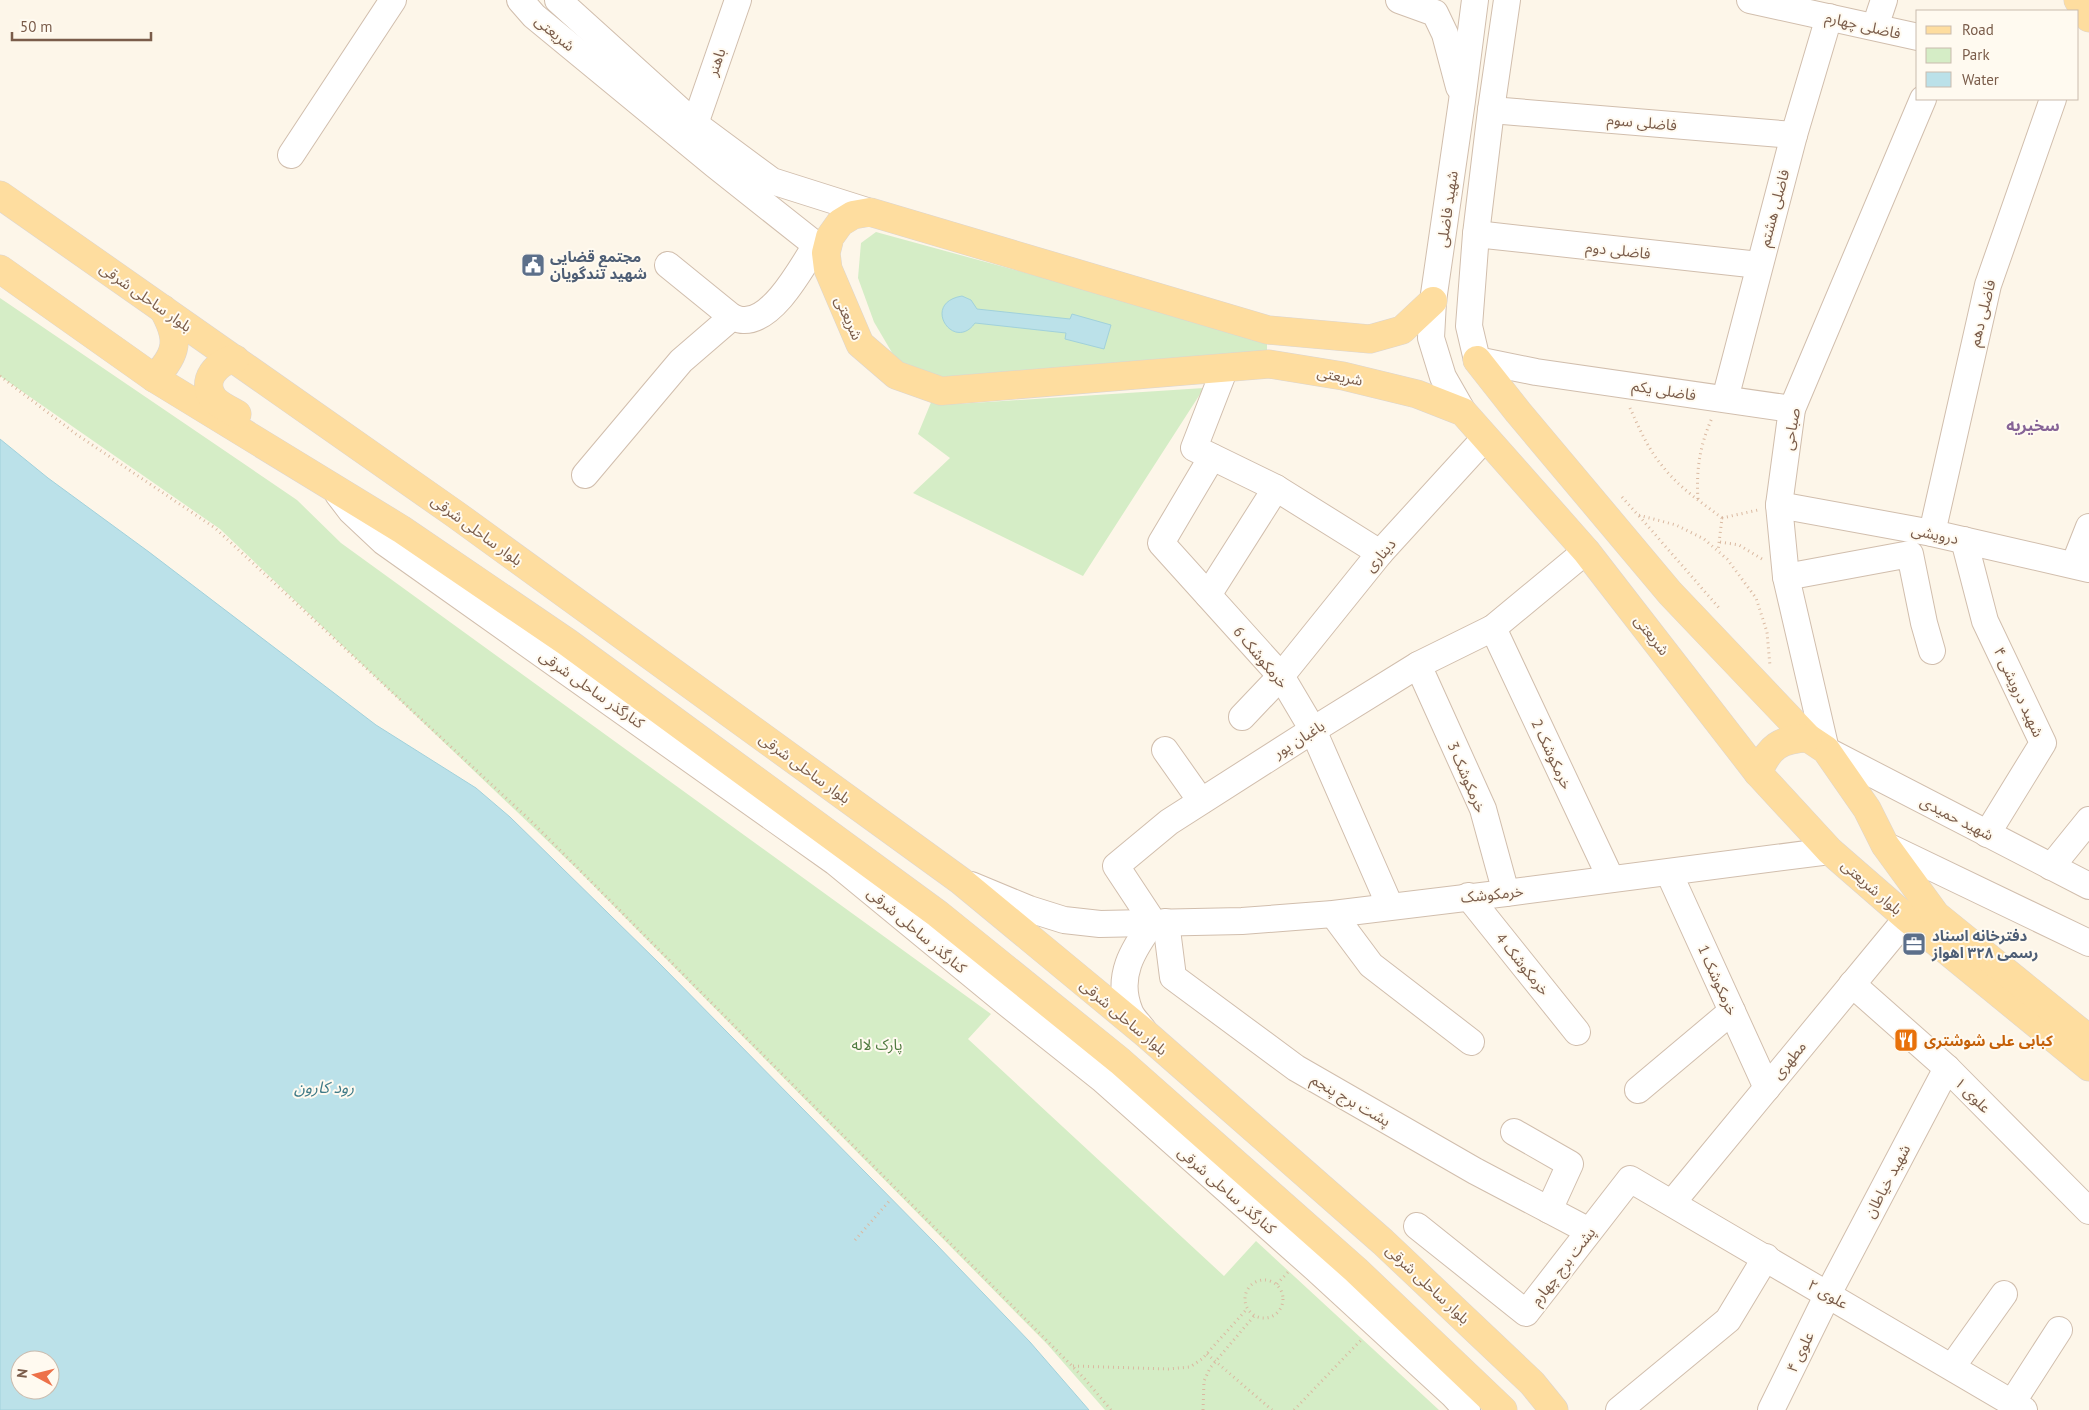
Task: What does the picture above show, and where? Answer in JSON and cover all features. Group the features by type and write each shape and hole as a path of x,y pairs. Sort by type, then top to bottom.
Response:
{"main road":[{"name":"بلوار ساحلی شرقی","path":"0,195 455,514 961,881 1146,1034 1383,1242 1532,1383 1554,1410"},
{"path":"821,249 840,223 853,215 870,212"},
{"name":"شریعتی","path":"870,212 1268,330 1370,339 1402,330 1434,301"},
{"name":"شریعتی","path":"821,249 860,344 896,375 941,391 1269,364 1343,376 1416,394 1462,412 1586,551 1758,773"},
{"path":"0,269 154,378 401,529 566,642 938,914 1120,1061 1349,1263 1503,1410"},
{"path":"154,378 168,364 175,346 173,326 163,310"},
{"path":"235,359 226,360 212,372 210,390 214,399 284,445 312,476"},
{"path":"1477,360 1518,412 1670,593 1817,744"},
{"path":"1758,773 1765,758 1776,746 1791,738 1817,744"},
{"name":"بلوار شریعتی","path":"1817,744 1867,809 1885,845 1936,915 2089,1038"},
{"name":"بلوار شریعتی","path":"1758,773 1837,857 1907,918 2089,1067"},
{"path":"1837,857 1859,861 1870,856 1885,845"}],"street":[{"path":"291,155 393,0"},
{"name":"شریعتی","path":"558,0 694,124 772,181 870,212"},
{"name":"باهنر","path":"694,124 738,0"},
{"path":"1399,0 1435,13 1445,34 1462,101"},
{"name":"شهید فاضلی","path":"1462,412 1443,377 1432,338 1434,301 1475,0"},
{"name":"شهید فاضلی","path":"1477,360 1469,326 1476,234 1490,110 1507,0"},
{"name":"فاضلی چهارم","path":"1750,0 1779,3 1829,17 1916,37"},
{"path":"1874,27 1884,0"},
{"name":"شریعتی","path":"533,5 715,165 821,249"},
{"name":"فاضلی هشتم","path":"1725,399 1794,135 1829,17"},
{"name":"صباحی","path":"1817,744 1786,577 1779,505 1792,409 1923,100"},
{"name":"فاضلی دهم","path":"1918,539 1988,285 2053,100"},
{"name":"فاضلی سوم","path":"1490,110 1794,135"},
{"name":"فاضلی دوم","path":"1476,234 1759,265"},
{"path":"668,264 732,317 744,320 756,318 767,311 787,291 821,249"},
{"path":"585,475 681,361 732,317"},
{"name":"فاضلی یکم","path":"1477,360 1536,372 1792,409"},
{"path":"1225,368 1194,448 1276,488 1380,553"},
{"path":"1518,412 1510,389 1514,381 1522,375 1536,372"},
{"name":"دیناری","path":"1242,717 1281,676 1380,553 1485,438"},
{"name":"خرمکوشک 6","path":"1212,457 1161,543 1281,676 1313,730 1390,906"},
{"path":"1208,595 1276,488"},
{"name":"کنارگذر ساحلی شرقی","path":"336,491 351,512 384,542 835,862 1102,1079 1302,1256 1467,1410"},
{"name":"درویشی","path":"1779,505 1918,539 1964,540 2081,567"},
{"path":"2081,567 2089,527"},
{"path":"1786,577 1918,539 1924,623 1932,651"},
{"name":"شهید درویشی ۴","path":"1964,540 1985,621 2043,743 1987,834"},
{"name":"باغبان پور","path":"1159,922 1116,866 1169,822 1313,730 1418,666 1493,628 1586,551"},
{"name":"خرمکوشک 2","path":"1493,628 1611,879"},
{"name":"خرمکوشک 3","path":"1418,666 1482,809 1506,893"},
{"name":"شهید حمیدی","path":"1817,744 2089,886"},
{"path":"1166,750 1201,801"},
{"path":"2051,867 2089,820"},
{"path":"1885,845 2089,943"},
{"name":"خرمکوشک","path":"961,881 1029,909 1064,920 1100,924 1242,921 1333,914 1611,879 1837,857"},
{"name":"خرمکوشک 1","path":"1669,873 1767,1088"},
{"name":"خرمکوشک 4","path":"1468,896 1577,1032"},
{"path":"1333,914 1371,965 1471,1042"},
{"name":"مطهری","path":"1672,1203 1907,918"},
{"path":"1146,1034 1130,1012 1125,987 1128,961 1141,938 1159,922"},
{"name":"پشت برج پنجم","path":"1159,922 1173,977 1296,1068 1466,1166 1589,1231"},
{"path":"1004,1001 1023,981"},
{"name":"علوی ۱","path":"1852,984 1946,1068 2089,1211"},
{"path":"1638,1090 1732,1011"},
{"name":"شهید خیاطان","path":"1828,1294 1946,1068"},
{"path":"1514,1132 1570,1164 1549,1210"},
{"name":"علوی ۲","path":"1630,1179 1766,1257 2018,1407"},
{"name":"پشت برج چهارم","path":"1417,1226 1526,1313 1630,1179"},
{"path":"1619,1410 1728,1320 1766,1257"},
{"name":"علوی ۴","path":"1772,1410 1828,1294"},
{"path":"1952,1367 2004,1294"},
{"path":"2018,1407 2059,1330"}],"path":[{"path":"0,376 76,434 215,528 530,821 1072,1366 1111,1410"},
{"path":"1624,384 1630,408 1649,446 1663,468 1698,500 1722,518 1779,505"},
{"path":"1698,500 1697,478 1702,443 1713,417 1725,399"},
{"path":"1619,494 1720,610"},
{"path":"1638,515 1676,525 1704,539 1727,559 1756,598 1767,632 1770,668 1764,661"},
{"path":"1718,551 1722,518"},
{"path":"1720,542 1739,545 1749,550 1786,577"},
{"path":"855,1240 891,1199"},
{"path":"1268,1279 1277,1284 1284,1294 1283,1306 1276,1315 1266,1319 1254,1316 1247,1308 1244,1298 1248,1287 1257,1281 1268,1279"},
{"path":"1072,1366 1190,1367 1207,1354 1247,1308"},
{"path":"1203,1410 1204,1381 1210,1368 1254,1316"},
{"path":"1294,1410 1376,1324"},
{"path":"1207,1354 1272,1410"}],"green space":[{"path":"876,232 1267,339 1267,356 945,382 901,368 874,322 858,278 861,243"},
{"name":"پارک لاله","path":"0,298 297,500 341,543 991,1014 968,1039 1224,1276 1256,1241 1439,1410 1105,1410 1047,1344 578,870 220,529 0,376"},
{"path":"1204,388 1083,576 913,493 950,458 918,434 932,400 957,404"}],"water":[{"path":"962,296 971,300 977,309 1070,319 1072,314 1111,325 1104,349 1065,339 1066,333 975,323 967,331 958,332 951,329 945,323 942,316 943,307 950,300"},
{"name":"رود کارون","path":"0,439 48,478 149,552 376,725 476,788 510,817 659,963 935,1243 1030,1342 1089,1410 0,1410"}],"place":[{"name":"مجتمع قضایی شهید تندگویان","path":"533,265"},
{"name":"دفترخانه اسناد رسمی ۳۲۸ اهواز","path":"1914,944"},
{"name":"کبابی علی شوشتری","path":"1906,1040"}],"district":[{"name":"سخیریه","path":"2033,425"}]}
